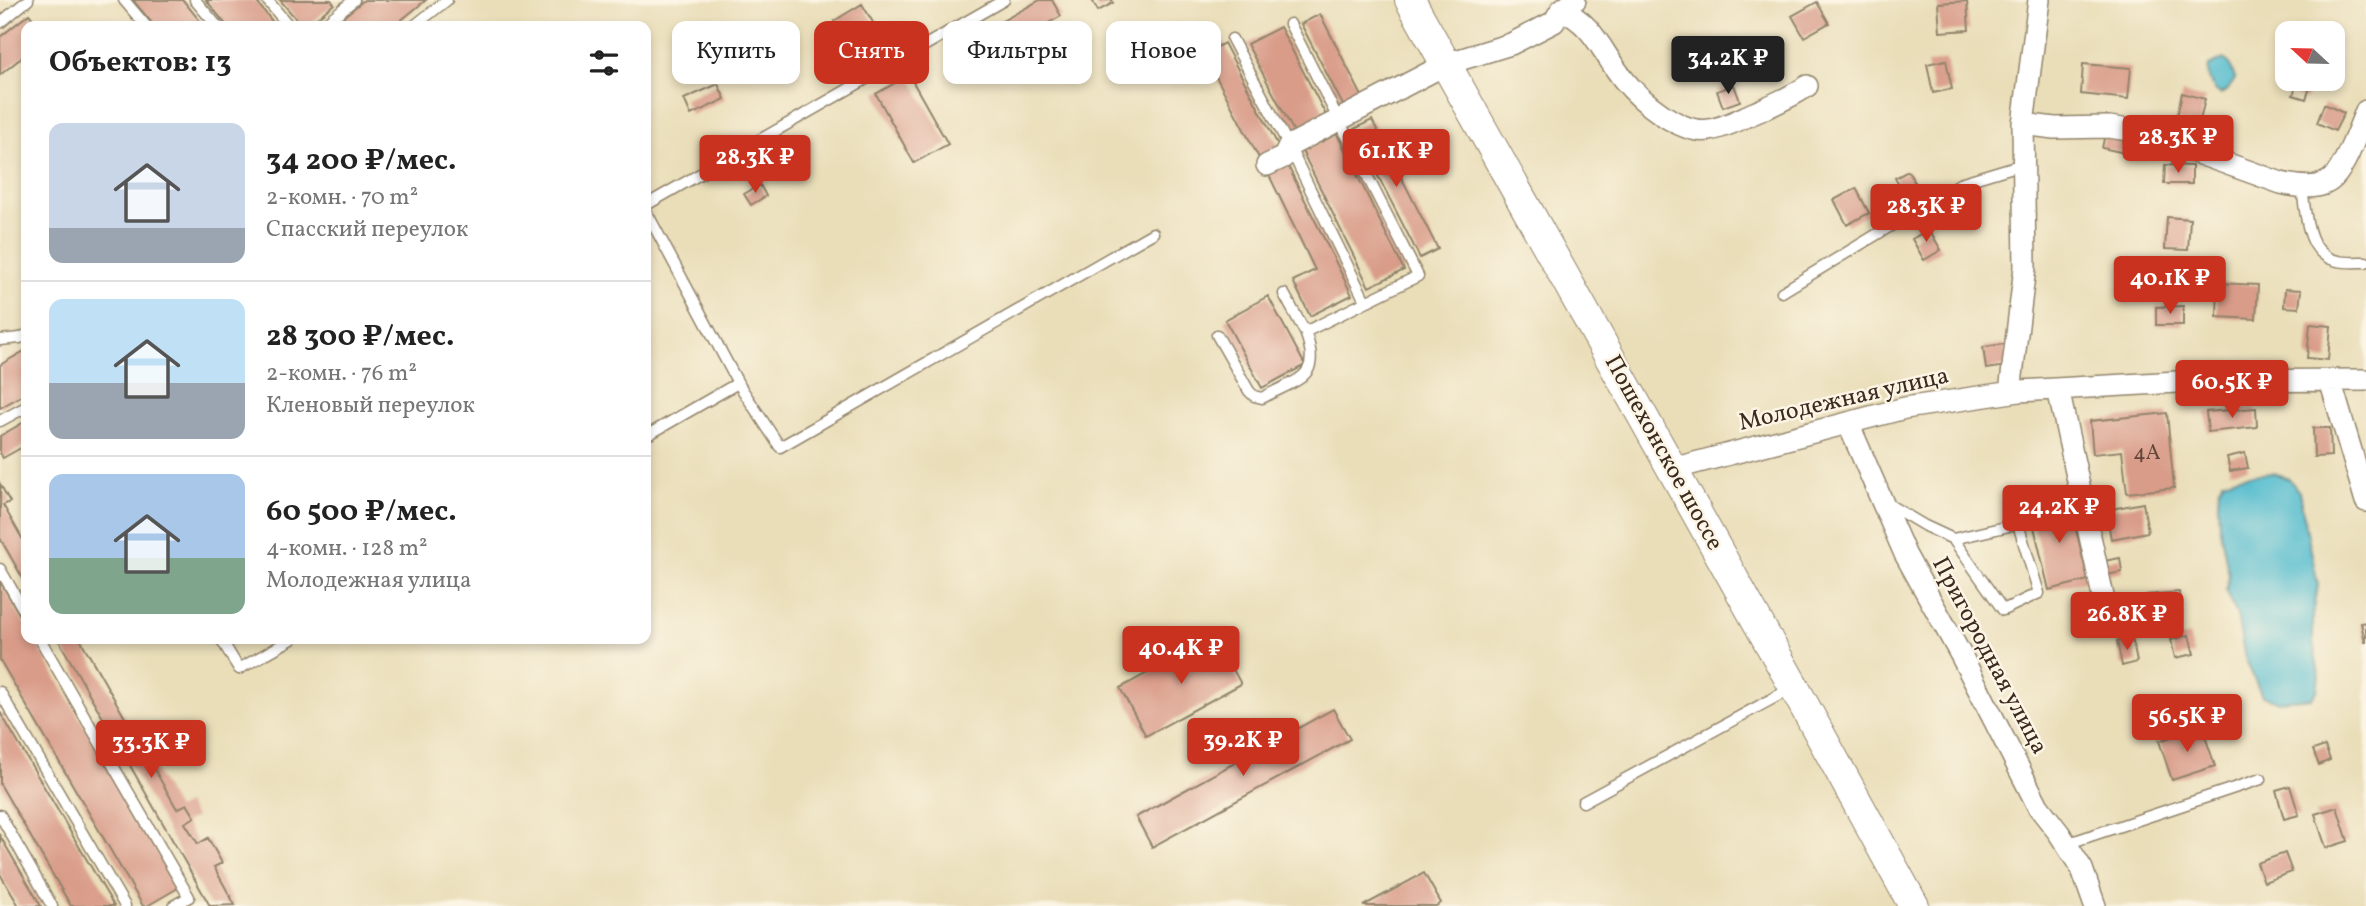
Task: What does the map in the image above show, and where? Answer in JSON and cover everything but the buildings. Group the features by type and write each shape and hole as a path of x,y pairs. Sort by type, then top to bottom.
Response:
{"street":[{"name":"Пошехонское шоссе","path":"1410,0 1914,906"},
{"path":"2010,392 2025,267 2023,124 2039,0"},
{"path":"1267,165 1284,157 1289,146 1446,64 1511,44 1554,22 1565,3 1604,48 1623,80 1669,119 1689,129 1708,131 1717,128 1791,97 1807,86"},
{"path":"2023,124 2054,128 2109,127 2136,131 2302,188 2334,178 2366,111"},
{"path":"2330,380 2366,501"},
{"name":"Молодежная улица","path":"1672,469 1905,408 2010,392 2195,381 2366,380"},
{"path":"2058,389 2106,610"},
{"name":"Пригородная улица","path":"1848,423 1905,554 1962,657 2038,806 2082,869 2095,906"}],"lane":[{"path":"0,23 28,0"},
{"path":"124,0 142,21"},
{"path":"195,0 213,21"},
{"path":"268,0 285,21"},
{"path":"420,21 447,0"},
{"path":"651,202 1003,0"},
{"path":"328,21 349,2"},
{"path":"1290,24 1418,276 1305,332"},
{"path":"1232,39 1289,146 1365,301"},
{"path":"1782,292 1963,183 2023,164"},
{"path":"2302,188 2312,238 2321,254 2337,261 2366,262"},
{"path":"651,220 738,383 780,447 1153,233"},
{"path":"1217,335 1254,396 1262,398 1308,372 1312,363 1312,351 1284,294"},
{"path":"0,340 21,338"},
{"path":"651,433 738,383"},
{"path":"0,422 21,410"},
{"path":"1881,500 1925,526 1954,539 2003,610 2039,593 2018,524 1954,539"},
{"path":"0,569 21,605"},
{"path":"43,644 189,897 173,906"},
{"path":"224,644 239,669 283,644"},
{"path":"1583,803 1794,687"},
{"path":"0,692 125,906"},
{"path":"2066,844 2262,779"},
{"path":"0,816 52,906"}],"water":[{"path":"2224,59 2230,64 2235,79 2227,91 2220,94 2212,85 2208,70 2209,66"},
{"path":"2274,473 2289,479 2299,492 2318,585 2313,616 2313,642 2319,675 2317,691 2312,698 2278,701 2262,696 2245,658 2237,615 2226,591 2229,575 2219,525 2219,489 2223,481 2240,476"}]}
